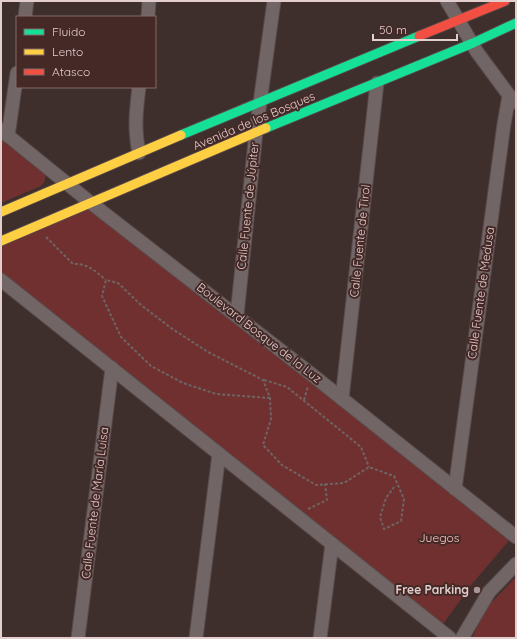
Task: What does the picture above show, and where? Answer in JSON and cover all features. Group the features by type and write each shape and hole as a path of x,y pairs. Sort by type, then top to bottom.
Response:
{"main road":[{"name":"Avenida de los Bosques","path":"1,212 67,183 133,158 261,101 505,1"},
{"name":"Avenida de los Bosques","path":"1,241 91,203 138,179 377,83 473,43 516,23"}],"street":[{"path":"25,16 27,1"},
{"path":"148,16 149,1"},
{"name":"Calle Fuente de Júpiter","path":"237,315 256,132 274,1"},
{"path":"446,1 481,57 512,101"},
{"path":"4,133 16,78"},
{"name":"Calle Fuente de Tirol","path":"342,399 377,83"},
{"path":"133,158 139,88"},
{"name":"Calle Fuente de Medusa","path":"455,489 503,132 512,101"},
{"name":"Boulevard Bosque de la Luz","path":"4,133 91,203 237,315 516,537"},
{"path":"1,280 450,638"},
{"name":"Calle Fuente de María Luisa","path":"78,638 112,368"},
{"path":"196,638 219,454"},
{"path":"320,638 332,544"},
{"path":"462,638 489,592 516,564"}],"path":[{"path":"53,233 45,237 73,264 81,263 94,270 106,280 118,283 141,305 171,328 208,352 263,380 287,387 360,447 369,467 394,476 404,498 401,521 384,529 380,517 386,498 394,487"},
{"path":"106,280 102,296 121,337 151,366 183,383 216,394 270,398"},
{"path":"263,380 270,398 271,419 263,445 282,465 316,485 344,483 369,467"},
{"path":"296,514 327,500 325,484"}],"green space":[{"path":"1,136 45,172 45,176 41,186 1,203"},
{"name":"Juegos","path":"94,203 512,537 472,584 441,627 1,276 1,243"},
{"path":"516,577 516,638 472,638 486,608"}],"traffic: fast":[{"path":"266,128 473,43 516,23"},
{"path":"181,135 419,36"}],"traffic: slow":[{"path":"1,241 266,128"},
{"path":"1,212 181,135"}],"traffic: jam":[{"path":"419,36 505,1"}],"place":[{"name":"Free Parking","path":"477,590"}]}
